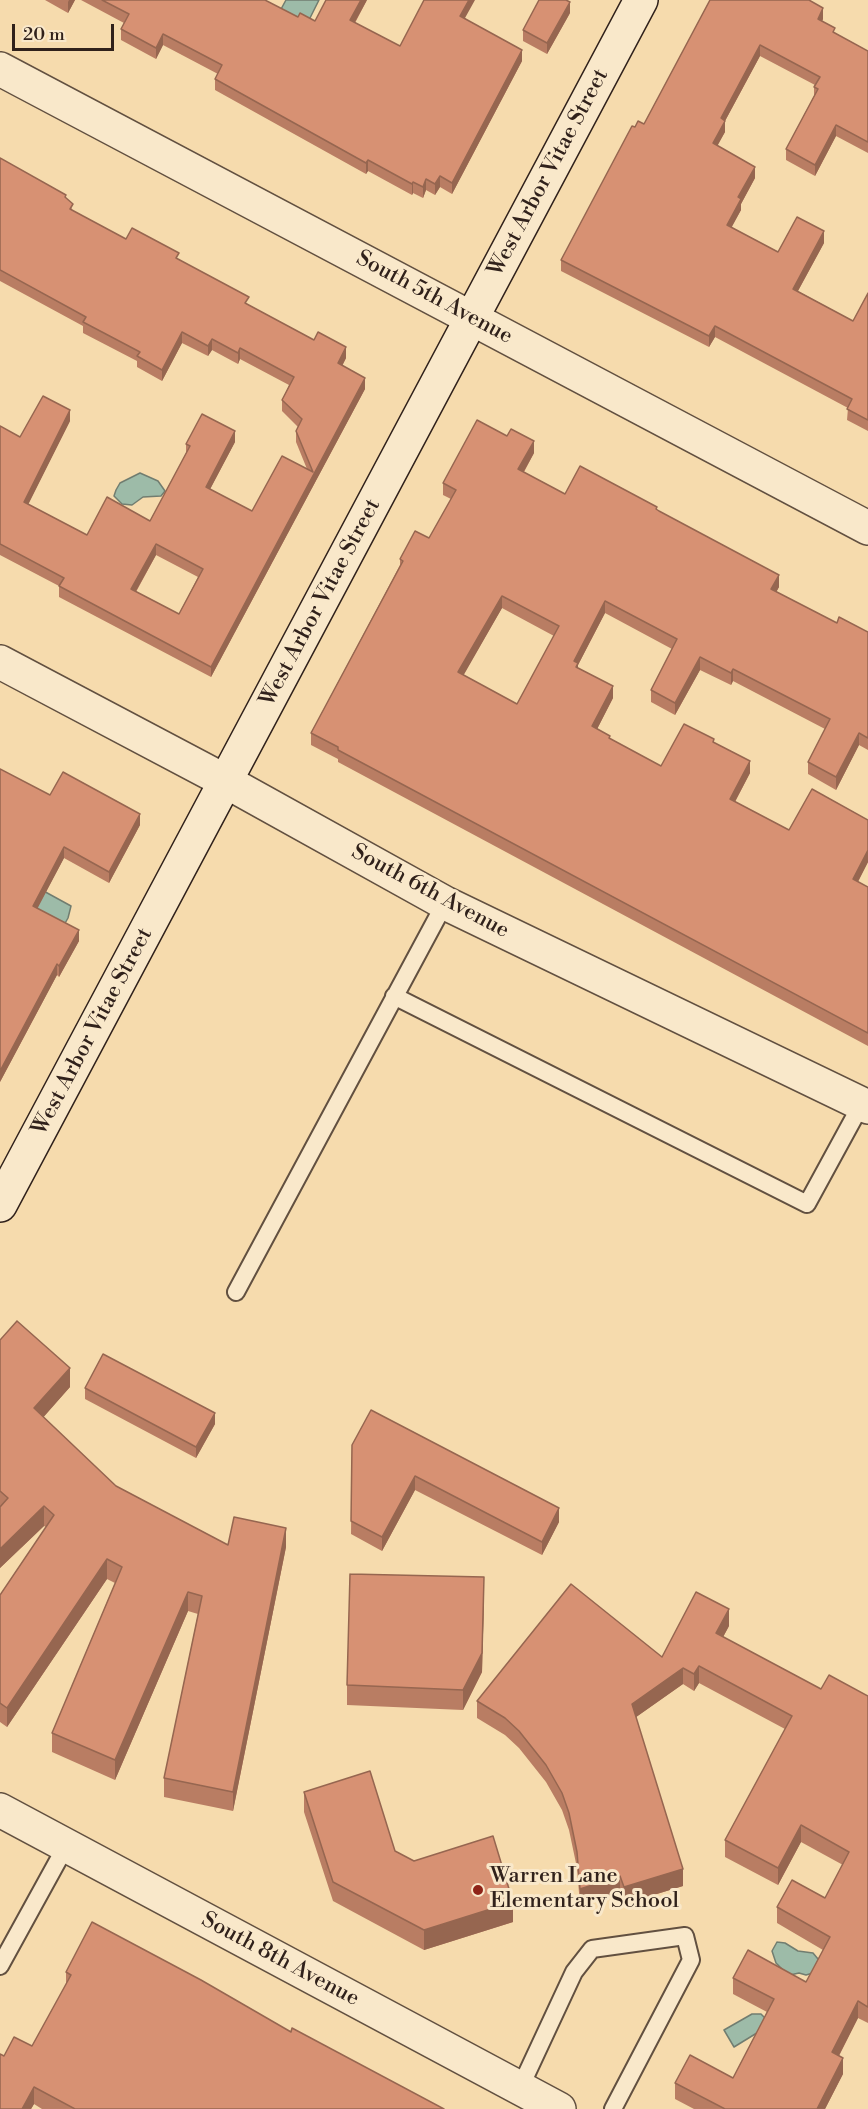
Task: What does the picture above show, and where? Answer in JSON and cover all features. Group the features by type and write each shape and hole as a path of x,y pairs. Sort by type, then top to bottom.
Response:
{"street":[{"name":"West Arbor Vitae Street","path":"0,1204 641,0"},
{"name":"South 5th Avenue","path":"0,69 868,528"},
{"name":"South 6th Avenue","path":"0,662 226,782 445,903 865,1105"},
{"name":"South 8th Avenue","path":"0,1810 559,2109"}],"lane":[{"path":"236,1292 445,903"},
{"path":"394,996 807,1204 865,1105"},
{"path":"0,1966 66,1846"},
{"path":"520,2088 574,1972 592,1949 685,1936 692,1960 613,2109"}],"shaded area":[{"path":"286,0 319,0 306,26 280,11"},
{"path":"140,473 158,481 165,491 161,496 143,497 132,505 122,504 114,496 120,483"},
{"path":"29,883 71,906 64,925 58,927 18,892"},
{"path":"777,1942 785,1943 798,1951 813,1953 818,1959 818,1966 813,1973 790,1975 785,1972 776,1963 772,1951"},
{"path":"752,2014 761,2014 766,2019 765,2028 734,2047 724,2030"}],"building":[{"path":"102,0 265,0 298,17 300,13 315,21 326,0 361,0 350,20 400,46 424,0 469,0 460,16 522,50 452,183 440,176 435,184 426,179 423,187 413,182 412,184 368,160 366,163 215,79 222,65 163,34 156,48 121,29 129,14"},
{"path":"539,0 570,2 547,43 523,30"},
{"path":"710,0 809,0 823,8 818,19 835,28 833,32 868,51 868,142 836,125 815,165 786,149 818,89 814,87 820,77 760,45 721,118 725,121 713,143 755,167 738,197 741,199 727,225 778,252 797,217 824,231 793,289 853,321 868,293 868,420 847,409 852,399 715,326 709,336 561,260 632,126 635,127 638,121 644,124"},
{"path":"0,158 66,195 65,197 73,204 70,209 126,239 132,228 179,253 176,258 249,297 245,303 314,340 318,332 346,347 338,363 365,378 211,667 59,586 64,578 0,544 0,426 20,437 43,396 70,410 24,502 87,535 107,497 150,521 190,446 186,444 202,414 235,431 206,487 252,511 282,456 313,472 296,431 302,419 282,400 294,377 240,348 238,353 212,339 208,346 182,332 162,370 137,356 140,352 83,322 86,317 0,270","holes":["156,544 203,569 179,614 131,589"]},
{"path":"477,420 507,436 511,429 534,441 518,469 565,494 580,466 779,575 771,589 837,623 839,617 868,632 868,738 859,733 836,777 808,762 830,719 733,669 731,673 700,657 675,703 651,690 677,639 605,601 574,661 578,663 576,667 613,686 592,726 610,736 609,738 661,766 684,724 750,761 730,799 789,830 812,789 868,820 868,850 853,879 868,887 868,1033 338,750 338,747 311,733 403,561 400,559 415,531 429,538 456,490 443,483","holes":["502,596 559,626 517,704 458,672"]},
{"path":"0,769 50,795 63,772 140,814 109,872 64,847 33,906 79,930 59,966 57,964 0,1071"},
{"path":"17,1321 70,1368 34,1408 116,1486 228,1545 234,1517 286,1528 233,1792 164,1778 202,1596 188,1592 115,1760 52,1733 122,1567 107,1559 7,1708 0,1703 0,1595 54,1515 44,1506 0,1549 0,1507 8,1498 0,1491 0,1340"},
{"path":"103,1354 215,1413 196,1447 85,1388"},
{"path":"371,1410 559,1508 542,1542 415,1476 382,1537 351,1521 352,1445"},
{"path":"350,1574 484,1577 482,1653 463,1690 347,1685"},
{"path":"571,1584 662,1657 696,1592 729,1609 716,1633 821,1689 829,1675 868,1696 868,2007 858,2001 832,2052 843,2058 817,2109 725,2109 675,2083 690,2055 733,2078 774,1999 733,1978 748,1950 806,1982 830,1937 777,1907 792,1880 825,1898 849,1852 801,1825 778,1868 725,1840 792,1716 699,1666 694,1674 683,1668 632,1704 683,1869 624,1887 620,1876 580,1889 577,1852 569,1813 562,1793 546,1765 519,1731 505,1718 477,1701"},
{"path":"370,1771 395,1851 414,1861 493,1836 513,1902 424,1930 333,1882 304,1792"},
{"path":"92,1922 201,1980 291,2032 292,2028 444,2109 75,2109 34,2087 22,2109 0,2109 0,2054 4,2056 14,2037 32,2046 71,1975 66,1972"}],"place":[{"name":"Warren Lane Elementary School","path":"478,1890"}]}
